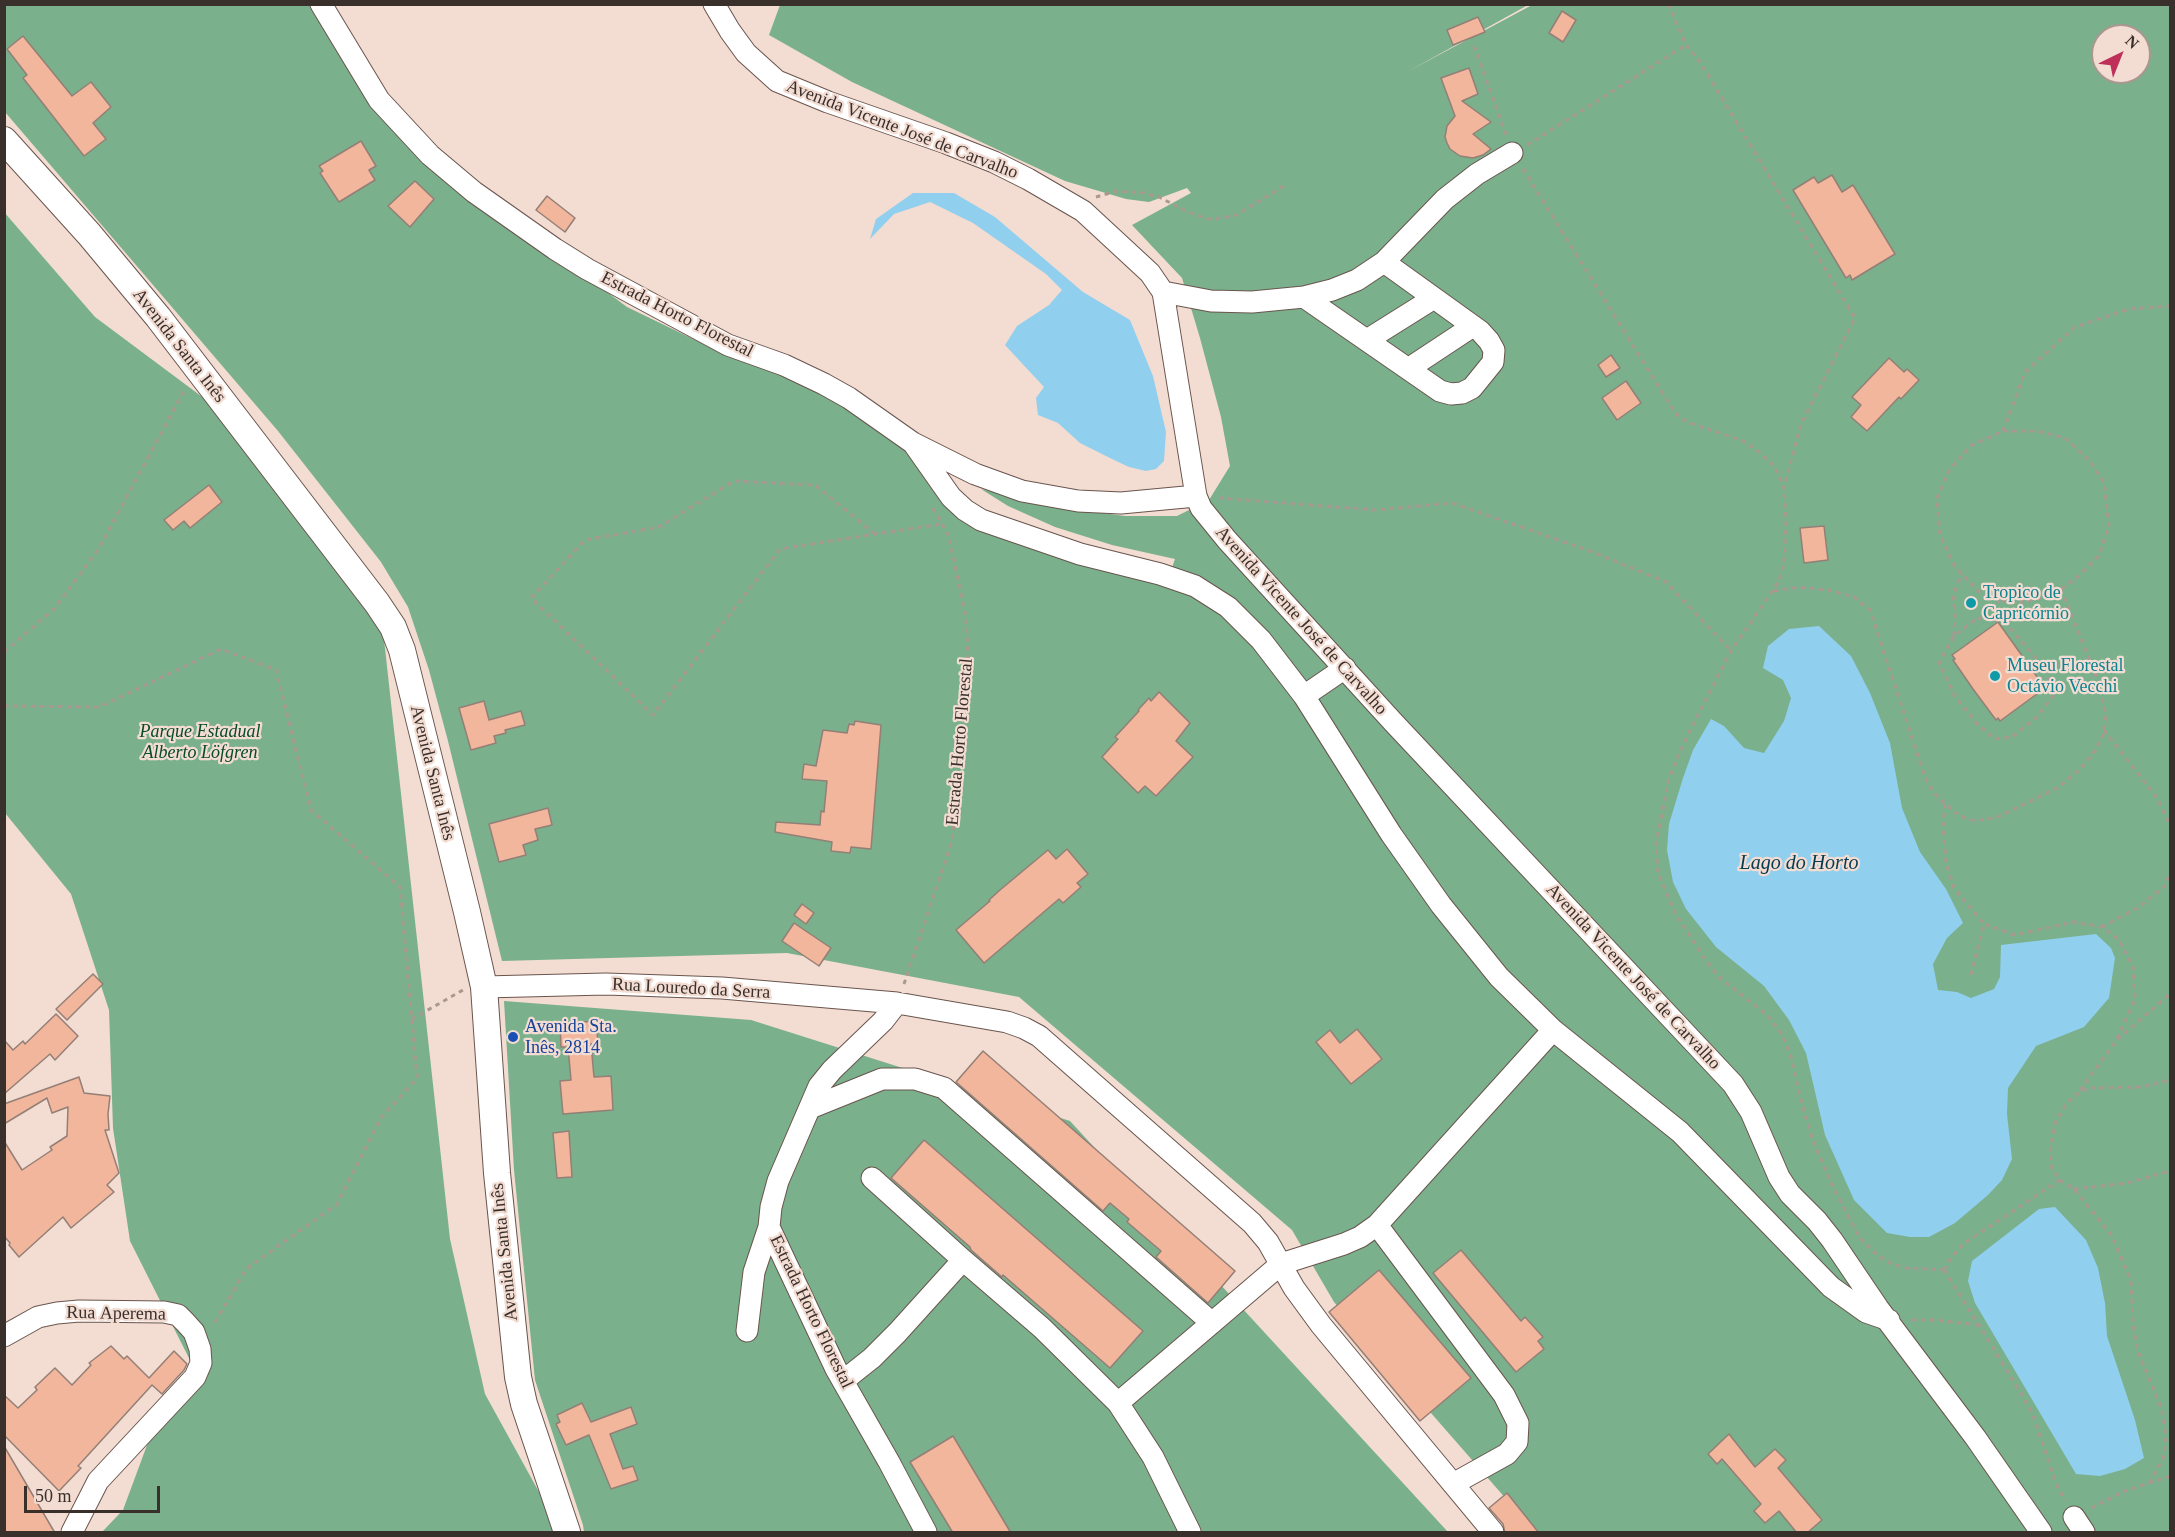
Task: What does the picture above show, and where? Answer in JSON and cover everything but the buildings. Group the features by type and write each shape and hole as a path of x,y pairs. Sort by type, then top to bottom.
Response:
{"main road":[{"name":"Avenida Santa Inês","path":"4,140 89,234 197,367 393,627 402,650 483,983 497,1173 518,1377 524,1404 567,1533"}],"street":[{"name":"Estrada Horto Florestal","path":"321,4 379,100 430,155 474,192 547,244 587,269 728,345 784,365 824,384 907,439 975,474 1022,491 1078,501 1121,503 1196,496"},
{"name":"Avenida Vicente José de Carvalho","path":"714,4 746,53 777,81 994,162 1028,179 1083,211 1150,273 1163,292 1196,496 1201,508 1345,668 1734,1084 1751,1112 1785,1186 1832,1240 1866,1291 1975,1437 2041,1533"},
{"path":"1163,292 1211,301 1252,302 1304,297 1332,290 1357,280 1384,262 1445,199 1477,174 1512,153"},
{"path":"1304,297 1440,391 1451,394 1462,393 1472,387 1493,362 1494,350 1489,341 1473,326 1384,262"},
{"path":"1367,340 1434,298"},
{"path":"1408,369 1473,326"},
{"path":"907,439 951,497 981,520 1080,554 1160,574 1195,586 1228,607 1261,640 1304,696 1391,834 1441,905 1498,977 1553,1030 1680,1132 1840,1294 1866,1312 1889,1320"},
{"path":"1304,696 1345,668"},
{"name":"Rua Louredo da Serra","path":"483,983 701,987 897,1003 1007,1022 1039,1036 1252,1223 1268,1242 1294,1288 1321,1325 1493,1533"},
{"name":"Estrada Horto Florestal","path":"897,1003 876,1029 825,1078 778,1181 771,1207 770,1227 801,1298 843,1382 926,1533"},
{"path":"1119,1403 1281,1264 1344,1244 1360,1237 1377,1225 1553,1030"},
{"path":"810,1108 882,1079 915,1079 944,1088 1212,1323"},
{"path":"872,1178 1042,1328 1119,1403 1153,1457 1190,1533"},
{"path":"1377,1225 1504,1395 1518,1422 1517,1442 1507,1454 1453,1484"},
{"path":"747,1331 754,1272 770,1227"},
{"path":"843,1382 897,1333 963,1260"},
{"name":"Rua Aperema","path":"4,1336 38,1317 57,1313 164,1312 178,1316 185,1322 194,1332 200,1349"},
{"path":"72,1533 98,1481 195,1377 201,1363 200,1349"}],"path":[{"path":"1668,4 1686,45 1700,62 1855,318 1801,424 1784,488 1786,523 1784,563 1779,581 1731,651 1689,732 1669,778 1656,844 1658,873 1675,913 1706,961 1719,977 1767,1015 1782,1034 1791,1057 1812,1138 1831,1183 1859,1237 1877,1255 1892,1264 1906,1268 1944,1270"},
{"path":"1512,153 1686,45"},
{"path":"1474,46 1512,153 1675,413 1687,422 1743,441 1758,451 1775,467 1784,488"},
{"path":"1083,211 1098,195 1129,191 1159,197 1188,212 1215,219 1236,215 1284,186"},
{"path":"2003,431 2025,372 2075,327 2129,309 2170,306"},
{"path":"4,652 54,609 99,548 197,367"},
{"path":"2003,431 2037,432 2065,438 2090,460 2104,483 2109,526 2099,555 2079,576 2061,589 2036,600 2010,603 1978,591 1962,574 1954,566 1940,535 1937,498 1949,471 1972,445 2003,431"},
{"path":"875,534 815,485 734,480 659,527 585,540 531,598 653,715 780,549 942,524"},
{"path":"1196,496 1376,510 1452,503 1593,552 1666,582 1731,651"},
{"name":"Estrada Horto Florestal","path":"897,1003 952,841 969,678 966,618 949,536 932,506"},
{"path":"1954,636 1953,595 1962,574"},
{"path":"1774,591 1799,587 1833,591 1854,597 1870,610 1924,777 1933,792 1945,804 1960,816 1975,821 1998,817 2059,787 2080,769 2095,751 2104,730 2106,716 2098,681 2061,589"},
{"path":"1998,599 2002,621 2045,668 2053,696 2037,717 2012,736 1995,739 1977,724 1955,696 1939,663 1954,636 1977,618 2002,621"},
{"path":"4,706 99,707 221,649 276,670 311,810 400,887 417,1078 381,1118 336,1205 246,1269 200,1349"},
{"path":"2104,730 2157,798 2170,825"},
{"path":"1945,804 1943,825 1946,863 1954,888 1984,924 2015,935 2073,922 2102,927 2119,940 2133,967 2135,999 2116,1041 2079,1092 2060,1113 2052,1134 2050,1152 2052,1169 2060,1180 2074,1189 2112,1236 2131,1281 2137,1349 2162,1410 2166,1438 2163,1459 2149,1483"},
{"path":"2102,927 2139,907 2165,886 2170,872"},
{"path":"1971,975 1984,924"},
{"path":"412,1019 483,983"},
{"path":"2116,1041 2170,994"},
{"path":"2079,1092 2090,1088 2142,1087 2170,1080"},
{"path":"2074,1189 2127,1183 2170,1171"},
{"path":"1944,1270 1963,1244 2060,1180"},
{"path":"1944,1270 2032,1412 2057,1486 2079,1525 2125,1491 2170,1476"},
{"path":"1889,1320 1936,1320 1979,1325"}],"green space":[{"path":"4,5 312,5 428,159 627,307 722,353 810,383 871,421 966,503 1167,582 1175,559 1112,545 1055,527 1008,506 981,489 1053,506 1125,516 1177,516 1209,500 1230,466 1221,417 1200,338 1182,278 1132,225 1191,193 1187,188 1149,202 1126,199 1065,181 852,82 769,35 780,5 1528,5 1407,72 1532,5 2170,5 2170,1532 1535,1532 1334,1302 1292,1230 1019,997 787,953 502,961 448,741 429,670 408,607 381,562 278,431 5,112"},
{"name":"Parque Estadual Alberto Löfgren","path":"4,212 95,317 209,402 382,621 450,1239 485,1394 561,1532 102,1532 123,1510 153,1429 198,1376 130,1241 113,1128 109,1010 71,894 5,813"},
{"path":"504,1001 751,1020 1070,1121 1448,1532 584,1532 535,1380 514,1170"}],"water":[{"path":"913,193 954,193 995,217 1083,292 1130,320 1153,376 1166,432 1164,461 1156,469 1146,471 1129,467 1080,443 1058,423 1038,415 1036,398 1044,387 1005,345 1017,326 1049,305 1062,290 1046,274 973,223 930,202 894,214 870,239 876,219"},
{"name":"Lago do Horto","path":"1819,626 1851,656 1870,693 1890,743 1902,808 1920,852 1946,889 1963,923 1947,938 1933,964 1938,990 1957,992 1971,998 1994,989 2000,977 2001,945 2096,934 2111,948 2115,958 2109,998 2084,1027 2036,1046 2008,1088 2007,1114 2012,1159 2002,1180 1955,1223 1929,1237 1910,1237 1887,1233 1854,1200 1825,1135 1806,1053 1789,1020 1764,986 1716,947 1686,909 1673,882 1667,850 1669,824 1683,778 1693,750 1711,719 1724,726 1744,748 1764,753 1784,721 1791,698 1783,680 1763,668 1768,646 1789,629"},
{"path":"2055,1207 2086,1240 2098,1268 2105,1303 2107,1336 2135,1420 2144,1458 2125,1469 2100,1476 2076,1474 1975,1303 1968,1281 1972,1261 2039,1209"}],"place":[{"name":"Tropico de Capricórnio","path":"1971,603"},
{"name":"Museu Florestal Octávio Vecchi","path":"1995,676"},
{"name":"Avenida Sta. Inês, 2814","path":"513,1037"}]}
